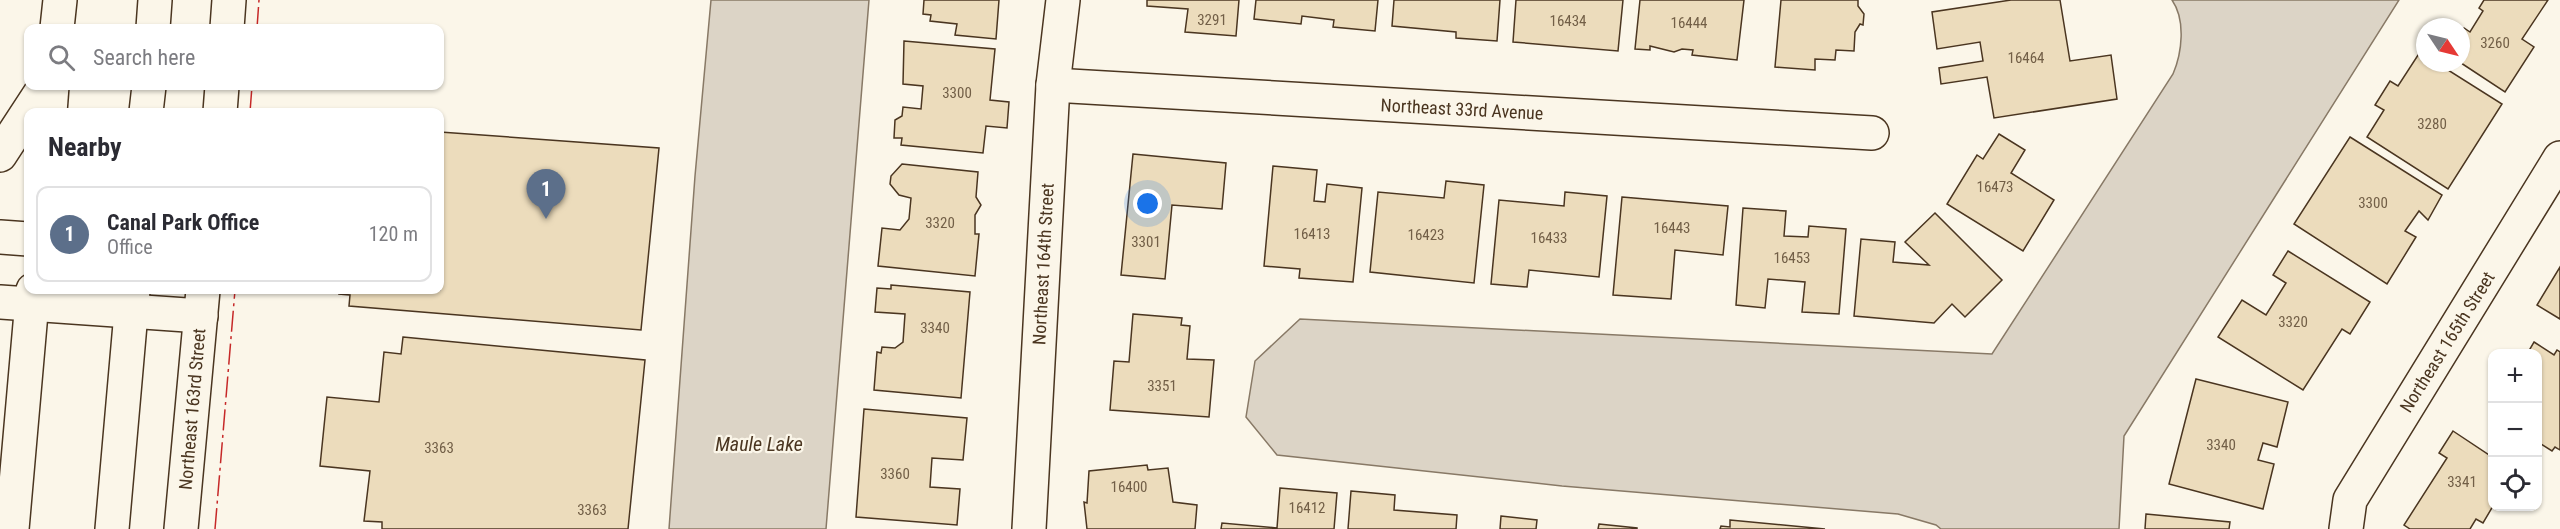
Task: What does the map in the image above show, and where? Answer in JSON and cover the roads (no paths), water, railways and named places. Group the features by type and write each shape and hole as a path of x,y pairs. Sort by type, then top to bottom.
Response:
{"street":[{"path":"57,24 60,0"},
{"path":"153,24 155,0"},
{"path":"227,24 229,0"},
{"name":"Northeast 164th Street","path":"1029,529 1053,85 1063,0"},
{"name":"Northeast 33rd Avenue","path":"1053,85 1872,133"},
{"path":"31,108 42,90"},
{"path":"50,108 52,90"},
{"path":"147,108 149,90"},
{"path":"220,108 222,90"},
{"path":"0,156 24,119"},
{"name":"Northeast 165th Street","path":"2346,529 2350,500 2560,158"},
{"path":"0,237 24,240"},
{"path":"12,529 22,298 202,303"},
{"path":"112,529 132,300"},
{"name":"Northeast 163rd Street","path":"181,529 202,303"}],"water":[{"name":"Maule Lake","path":"711,0 869,0 826,529 669,529 695,176"},
{"path":"2172,0 2399,0 2124,436 2119,529 1941,529 1936,525 1898,514 1562,486 1277,455 1246,417 1255,361 1300,319 1992,354 2173,74 2179,56 2181,27"}],"place":[{"name":"Canal Park Office","path":"546,219"}]}
